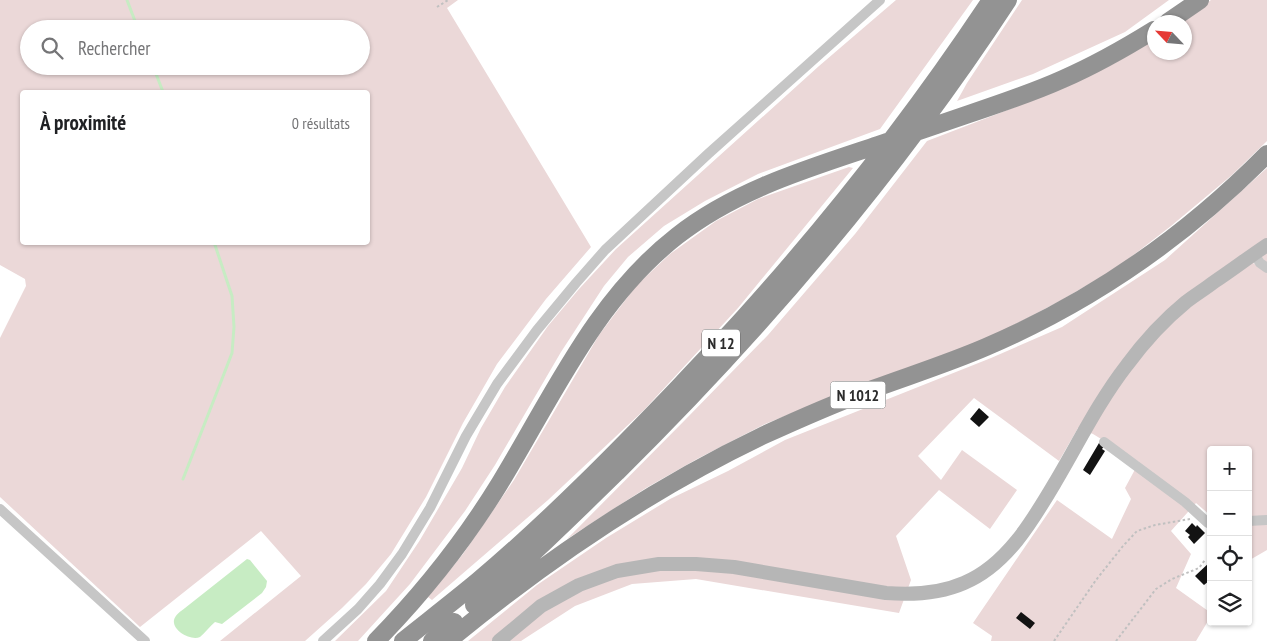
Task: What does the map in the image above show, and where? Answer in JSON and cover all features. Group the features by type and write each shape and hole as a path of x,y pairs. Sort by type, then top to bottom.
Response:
{"highway":[{"name":"N 12","path":"403,641 478,581 546,519 653,415 748,314 805,248 884,149 991,0"},
{"name":"N 12","path":"432,641 487,595 584,504 665,424 759,324 847,219 904,146 953,80 1008,0"},
{"path":"1178,15 1200,0"},
{"path":"376,641 436,575 467,534 604,312 635,274 678,235 715,211 773,182 1063,80 1147,34"},
{"name":"N 1012","path":"448,641 490,606 577,543 658,492 725,455 833,404 988,346 1064,309 1139,262 1179,233 1247,175 1267,154"}],"street":[{"path":"323,641 358,609 380,584 402,554 430,508 466,436 497,384 537,330 576,283 605,250 708,154 880,0"},
{"path":"499,641 541,606 579,585 617,571 658,564 734,567 901,594 934,592 951,588 970,580 988,569 1020,537 1052,488 1112,386 1155,331 1187,302 1267,245"},
{"path":"1254,254 1260,263 1267,268"},
{"path":"1104,442 1185,502 1206,521"},
{"path":"0,509 145,641"},
{"path":"1252,521 1267,520"}],"path":[{"path":"437,7 448,0"},
{"path":"1054,641 1096,580 1137,531 1155,525 1206,521"},
{"path":"1116,641 1156,589 1172,579 1199,568 1205,560"}],"shaded area":[{"path":"0,0 458,0 447,8 591,247 546,299 497,364 463,423 426,497 391,554 366,584 305,641 220,641 301,576 261,531 140,627 0,497 0,338 26,286 25,279 0,265"},
{"path":"896,0 973,0 880,129 758,174 705,201 664,226 628,257 604,286 561,352 495,465 465,511 410,584 358,641 335,641 386,591 420,540 462,468 481,428 505,387 548,326 579,289 616,249 819,66"},
{"path":"1022,0 1169,0 1125,32 1033,74 957,101"},
{"path":"1211,0 1267,0 1267,141 1232,175 1118,267 1060,301 987,339 765,424 646,488 567,539 768,335 855,234 927,141 1018,106 1115,63 1147,43 1147,60 1192,60 1192,15 1190,15"},
{"path":"849,167 853,168 738,308 644,410 548,500 432,600 428,597 463,554 514,480 599,335 636,286 670,254 716,221 758,199"},
{"path":"1267,168 1267,264 1253,263 1267,272 1267,550 1252,559 1252,446 1207,446 1207,513 1196,503 1171,531 1191,554 1176,588 1207,610 1207,623 1196,641 991,641 992,636 973,623 1057,500 1112,539 1131,499 1125,488 1139,462 1093,434 1078,428 1059,461 974,398 918,456 941,480 962,450 1017,490 990,529 939,490 896,536 911,580 899,613 696,579 632,584 575,606 521,641 468,641 537,585 606,538 670,499 728,471 785,440 991,358 1062,327 1165,260"},
{"path":"247,559 250,560 267,581 262,593 222,624 215,622 200,637 192,638 179,631 174,624 177,615"}],"building":[{"path":"979,408 989,417 979,427 970,419"},
{"path":"1099,443 1104,446 1102,449 1105,451 1090,475 1083,470"},
{"path":"1192,523 1205,533 1194,544 1188,537 1190,535 1185,531"},
{"path":"1207,565 1207,583 1204,585 1195,576"},
{"path":"1021,612 1035,623 1030,629 1016,618"}],"waterway":[{"path":"127,0 135,20"},
{"path":"156,75 162,90"},
{"path":"183,479 232,353 234,327 232,296 215,245"}]}
